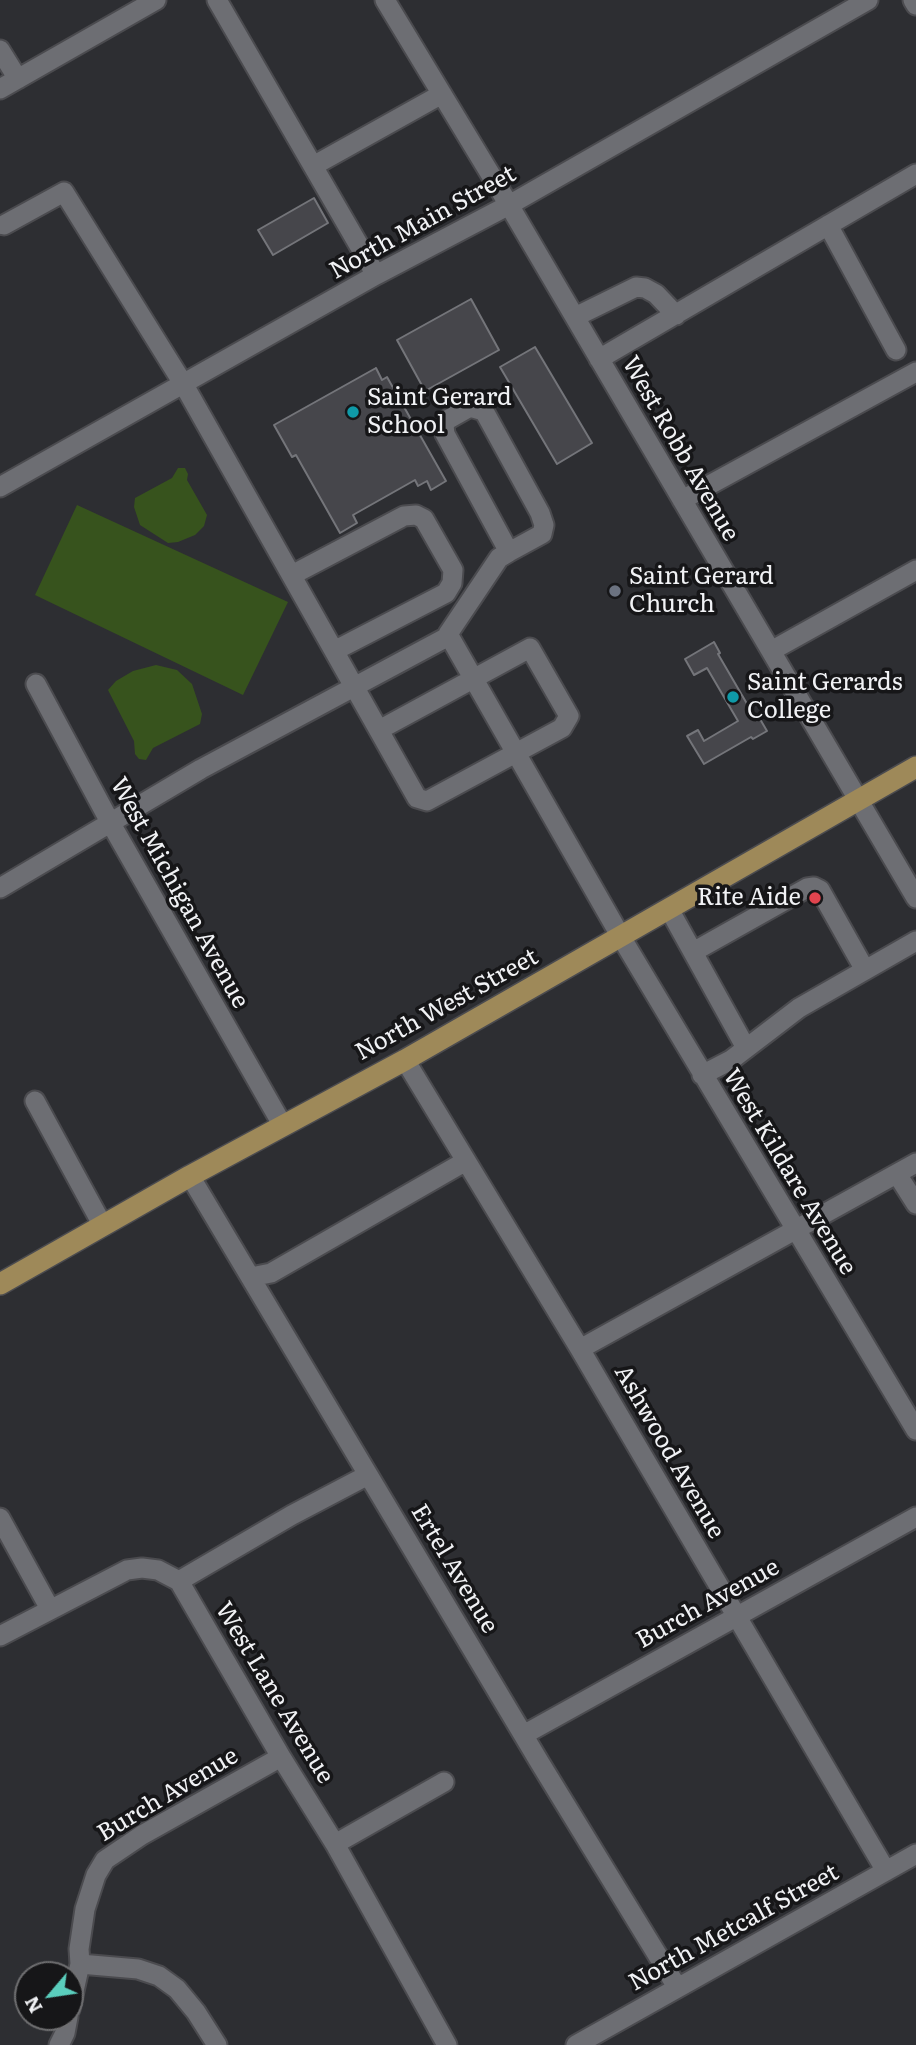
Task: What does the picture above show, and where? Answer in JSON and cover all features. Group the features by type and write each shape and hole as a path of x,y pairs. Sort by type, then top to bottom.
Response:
{"main road":[{"name":"North West Street","path":"0,1284 190,1176 405,1060 916,767"}],"street":[{"path":"0,89 156,0"},
{"path":"217,0 376,275"},
{"name":"West Robb Avenue","path":"386,0 916,898"},
{"name":"North Main Street","path":"0,487 376,275 509,205 868,0"},
{"path":"913,0 916,5"},
{"path":"0,50 18,79"},
{"path":"313,166 442,94"},
{"path":"599,359 916,174"},
{"path":"4,225 64,192 184,385 292,575 351,687 417,798 427,801 562,728 569,716 530,648 379,730"},
{"path":"828,225 896,350"},
{"path":"575,317 636,287 656,294 676,314"},
{"path":"682,500 916,372"},
{"path":"0,888 201,768 449,636 447,634 499,558 542,534 544,525 484,411 470,407 447,420 444,426 445,435 509,552"},
{"path":"292,575 404,516 416,515 424,519 453,570 453,583 446,593 334,651"},
{"path":"771,651 916,570"},
{"name":"West Kildare Avenue","path":"449,636 621,937 916,1430"},
{"name":"West Michigan Avenue","path":"36,684 110,822 283,1126"},
{"path":"693,952 807,888 814,887 820,890 866,970"},
{"path":"669,909 746,1048"},
{"path":"702,1074 732,1060 799,1008 916,940"},
{"name":"Ashwood Avenue","path":"405,1060 580,1349 886,1871"},
{"path":"35,1101 103,1226"},
{"path":"251,1277 271,1273 466,1161"},
{"path":"580,1349 916,1163"},
{"path":"897,1174 916,1204"},
{"name":"Ertel Avenue","path":"190,1176 677,1987"},
{"path":"0,1636 127,1570 142,1567 158,1570 179,1581 292,1515 368,1475"},
{"name":"Burch Avenue","path":"525,1734 916,1517"},
{"path":"0,1518 50,1609"},
{"name":"West Lane Avenue","path":"179,1581 335,1844 447,2045"},
{"name":"Burch Avenue","path":"79,1961 85,1909 96,1875 105,1860 142,1835 281,1756"},
{"path":"335,1844 444,1782"},
{"name":"North Metcalf Street","path":"576,2045 916,1854"},
{"path":"84,1964 125,1967 159,1976 177,1989 217,2045"}],"green space":[{"path":"178,468 185,468 187,480 207,515 204,526 195,535 168,543 140,525 134,507 135,498 172,478"},
{"path":"77,505 288,602 243,695 35,595"},
{"path":"156,665 177,670 192,684 202,714 200,724 153,748 146,760 139,759 135,754 134,741 108,690 116,681 133,671"}],"building":[{"path":"314,198 328,223 273,255 258,230"},
{"path":"471,299 499,350 425,391 397,340"},
{"name":"Saint Gerard School","path":"535,347 592,443 557,464 500,367"},
{"name":"Saint Gerard School","path":"376,368 382,380 387,377 446,481 431,490 427,481 418,486 415,480 353,515 357,523 340,533 296,455 292,457 274,425"},
{"name":"Saint Gerards College","path":"714,642 720,653 718,654 757,721 760,719 767,731 753,739 751,737 704,764 687,736 698,730 704,741 738,721 707,668 694,675 685,659"}],"place":[{"name":"Saint Gerard School","path":"353,412"},
{"name":"Saint Gerard Church","path":"615,591"},
{"name":"Saint Gerards College","path":"733,697"},
{"name":"Rite Aide","path":"815,898"}]}
